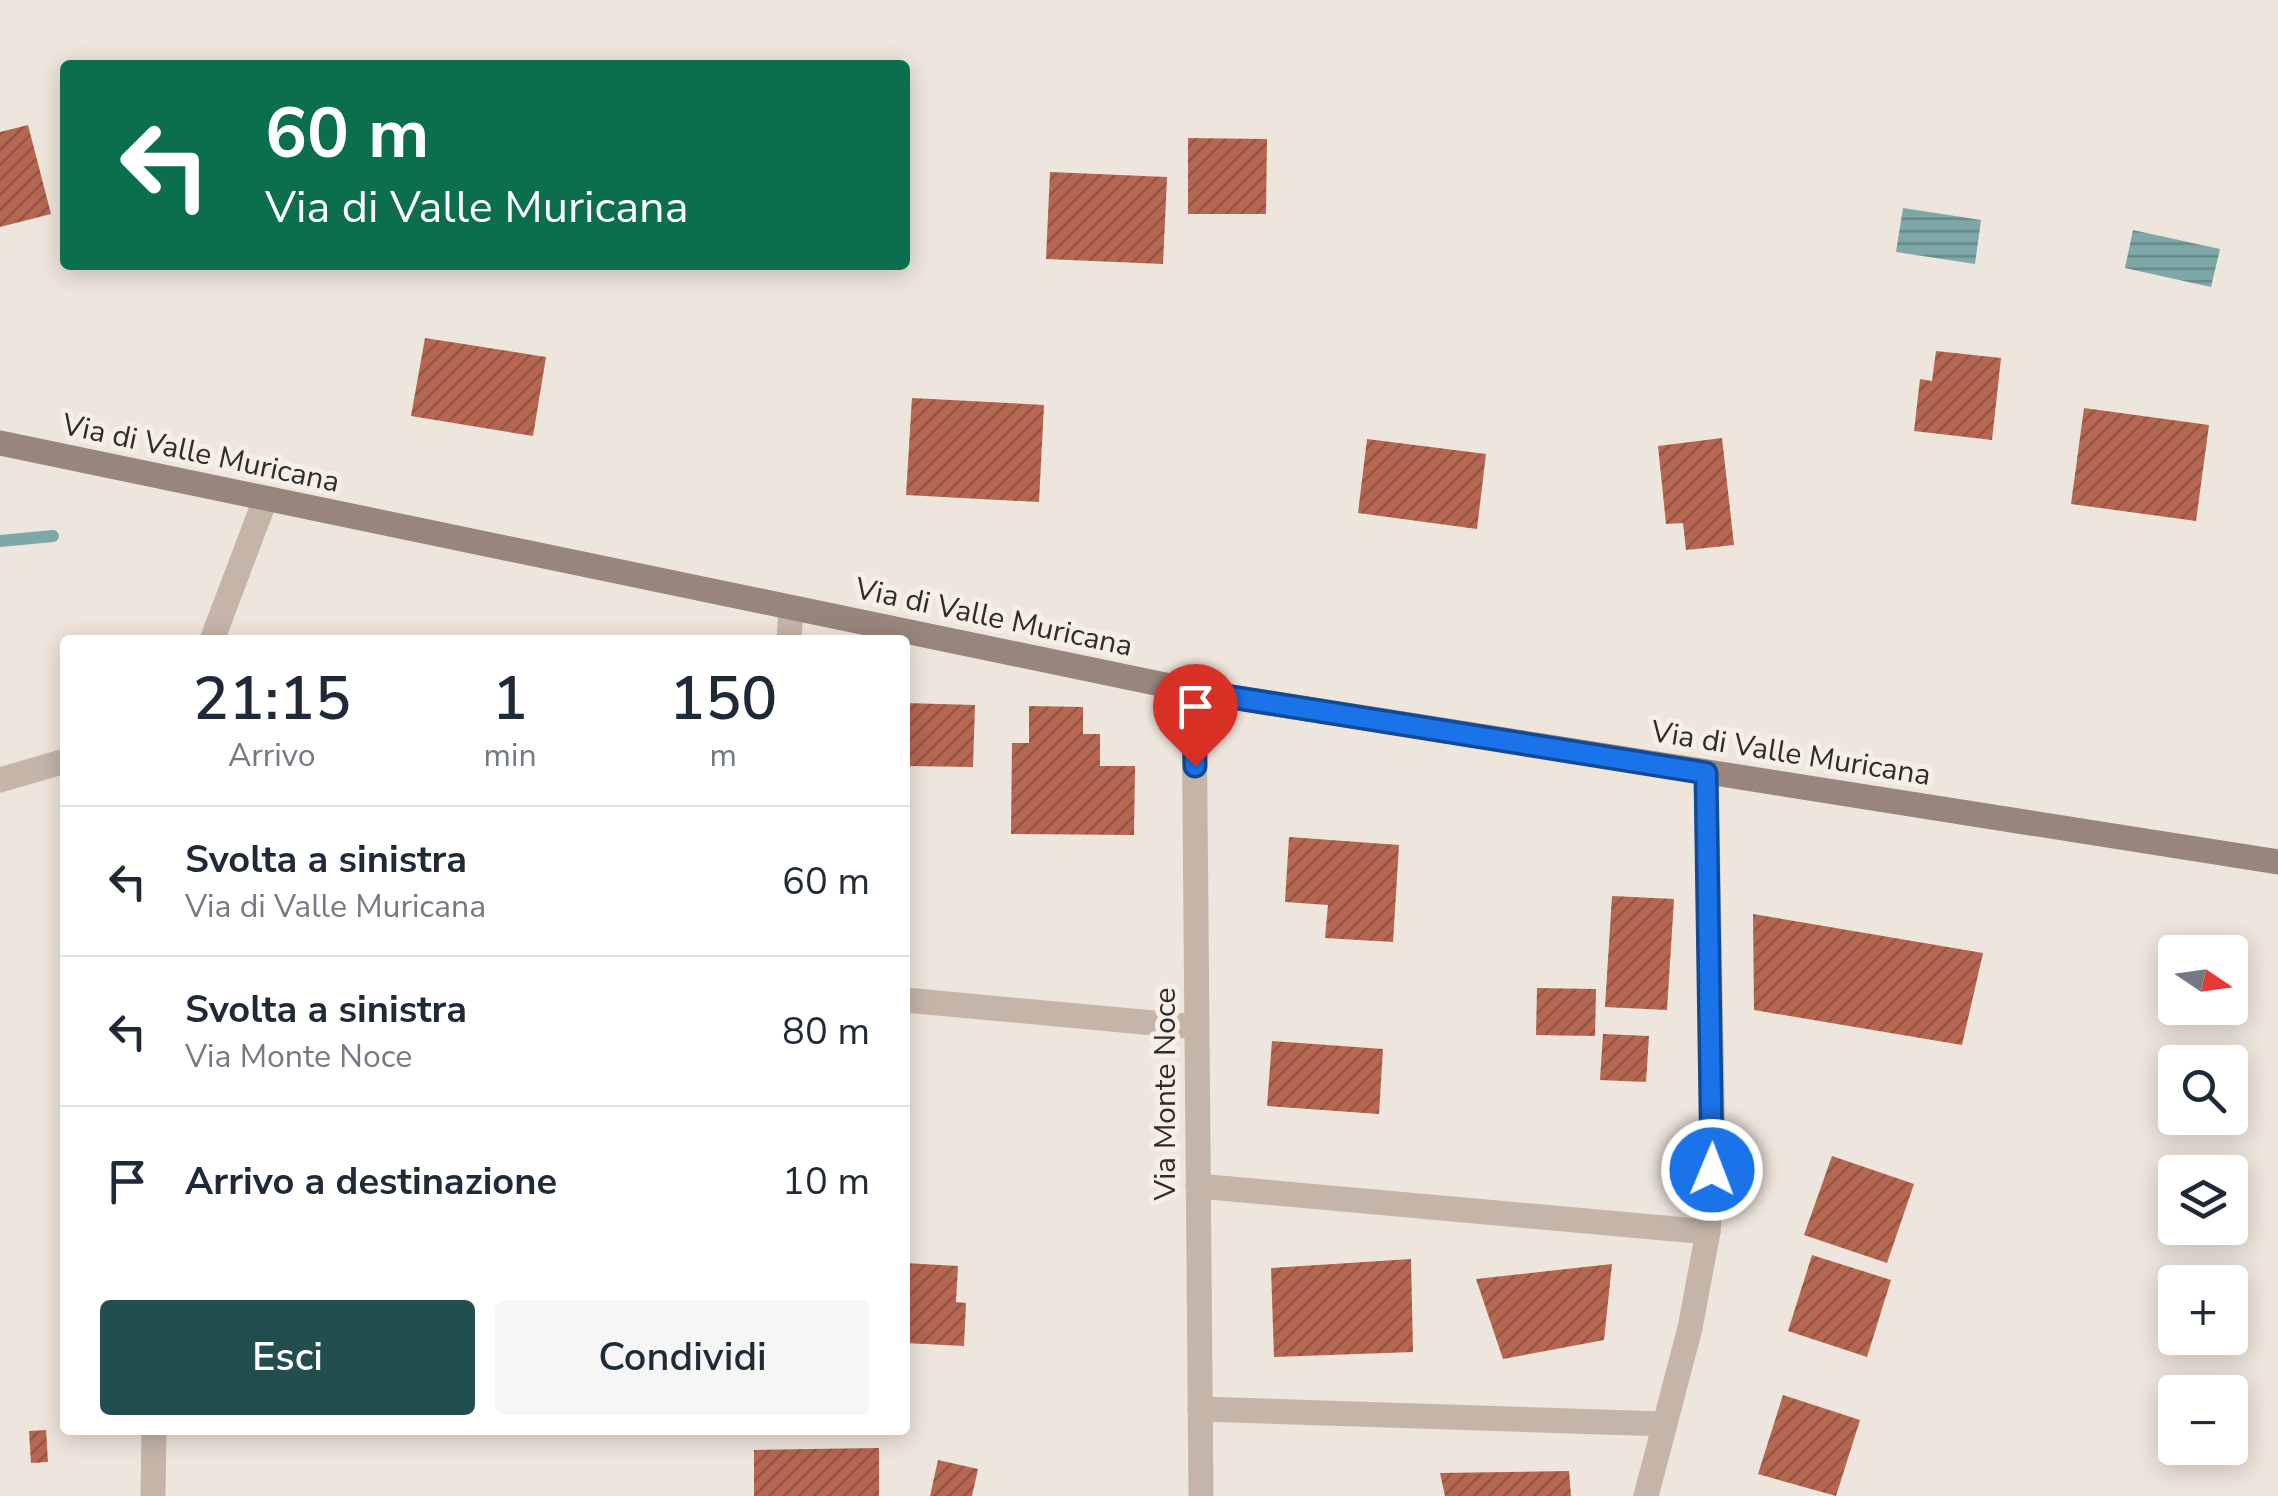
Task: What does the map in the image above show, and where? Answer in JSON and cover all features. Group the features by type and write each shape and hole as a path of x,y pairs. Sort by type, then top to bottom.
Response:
{"street":[{"name":"Via di Valle Muricana","path":"0,443 1194,691 2278,862"},
{"path":"214,635 265,500"},
{"path":"789,635 791,608"},
{"name":"Via Monte Noce","path":"1194,691 1201,1496"},
{"path":"0,780 60,762"},
{"path":"1646,1496 1698,1294 1708,1232 1714,1147 1706,773"},
{"path":"910,1000 1197,1028"},
{"path":"1198,1186 1708,1232"},
{"path":"1200,1410 1666,1424"},
{"path":"153,1496 154,1435"}],"water":[{"path":"1903,208 1981,220 1975,264 1896,252"},
{"path":"2133,230 2220,249 2211,287 2125,268"}],"building":[{"path":"28,125 51,214 0,227 0,132"},
{"path":"1188,138 1267,139 1266,214 1188,214"},
{"path":"1050,172 1167,177 1163,264 1046,259"},
{"path":"425,338 546,357 533,436 411,416"},
{"path":"1936,351 2001,358 1992,440 1914,431 1920,379 1932,381"},
{"path":"912,398 1044,405 1039,502 906,495"},
{"path":"2084,408 2209,425 2196,521 2071,504"},
{"path":"1722,438 1734,545 1686,550 1683,523 1666,524 1658,446"},
{"path":"1367,439 1486,454 1477,529 1358,513"},
{"path":"910,703 975,705 973,767 910,766"},
{"path":"1029,706 1083,707 1083,734 1100,734 1100,766 1135,766 1134,835 1011,834 1012,743 1029,743"},
{"path":"1289,837 1399,845 1393,942 1325,938 1328,905 1285,902"},
{"path":"1612,896 1674,899 1667,1010 1605,1007"},
{"path":"1753,914 1983,953 1962,1045 1754,1010"},
{"path":"1537,988 1596,989 1595,1036 1536,1035"},
{"path":"1603,1034 1649,1036 1646,1082 1600,1080"},
{"path":"1272,1041 1383,1049 1379,1114 1267,1106"},
{"path":"1832,1156 1914,1184 1887,1263 1804,1235"},
{"path":"1812,1255 1891,1280 1867,1357 1788,1331"},
{"path":"1411,1259 1413,1352 1274,1357 1271,1268"},
{"path":"910,1263 958,1266 956,1302 966,1303 964,1346 910,1343"},
{"path":"1612,1264 1604,1340 1503,1359 1476,1279"},
{"path":"1783,1395 1860,1420 1836,1496 1758,1474"},
{"path":"46,1430 48,1462 31,1463 29,1431"},
{"path":"879,1448 879,1496 754,1496 754,1450"},
{"path":"938,1460 978,1469 972,1496 930,1496"},
{"path":"1569,1471 1571,1496 1445,1496 1440,1473"}],"waterway":[{"path":"0,541 53,536"}],"route":[{"path":"1195,766 1194,691 1706,773 1712,1170"}]}
